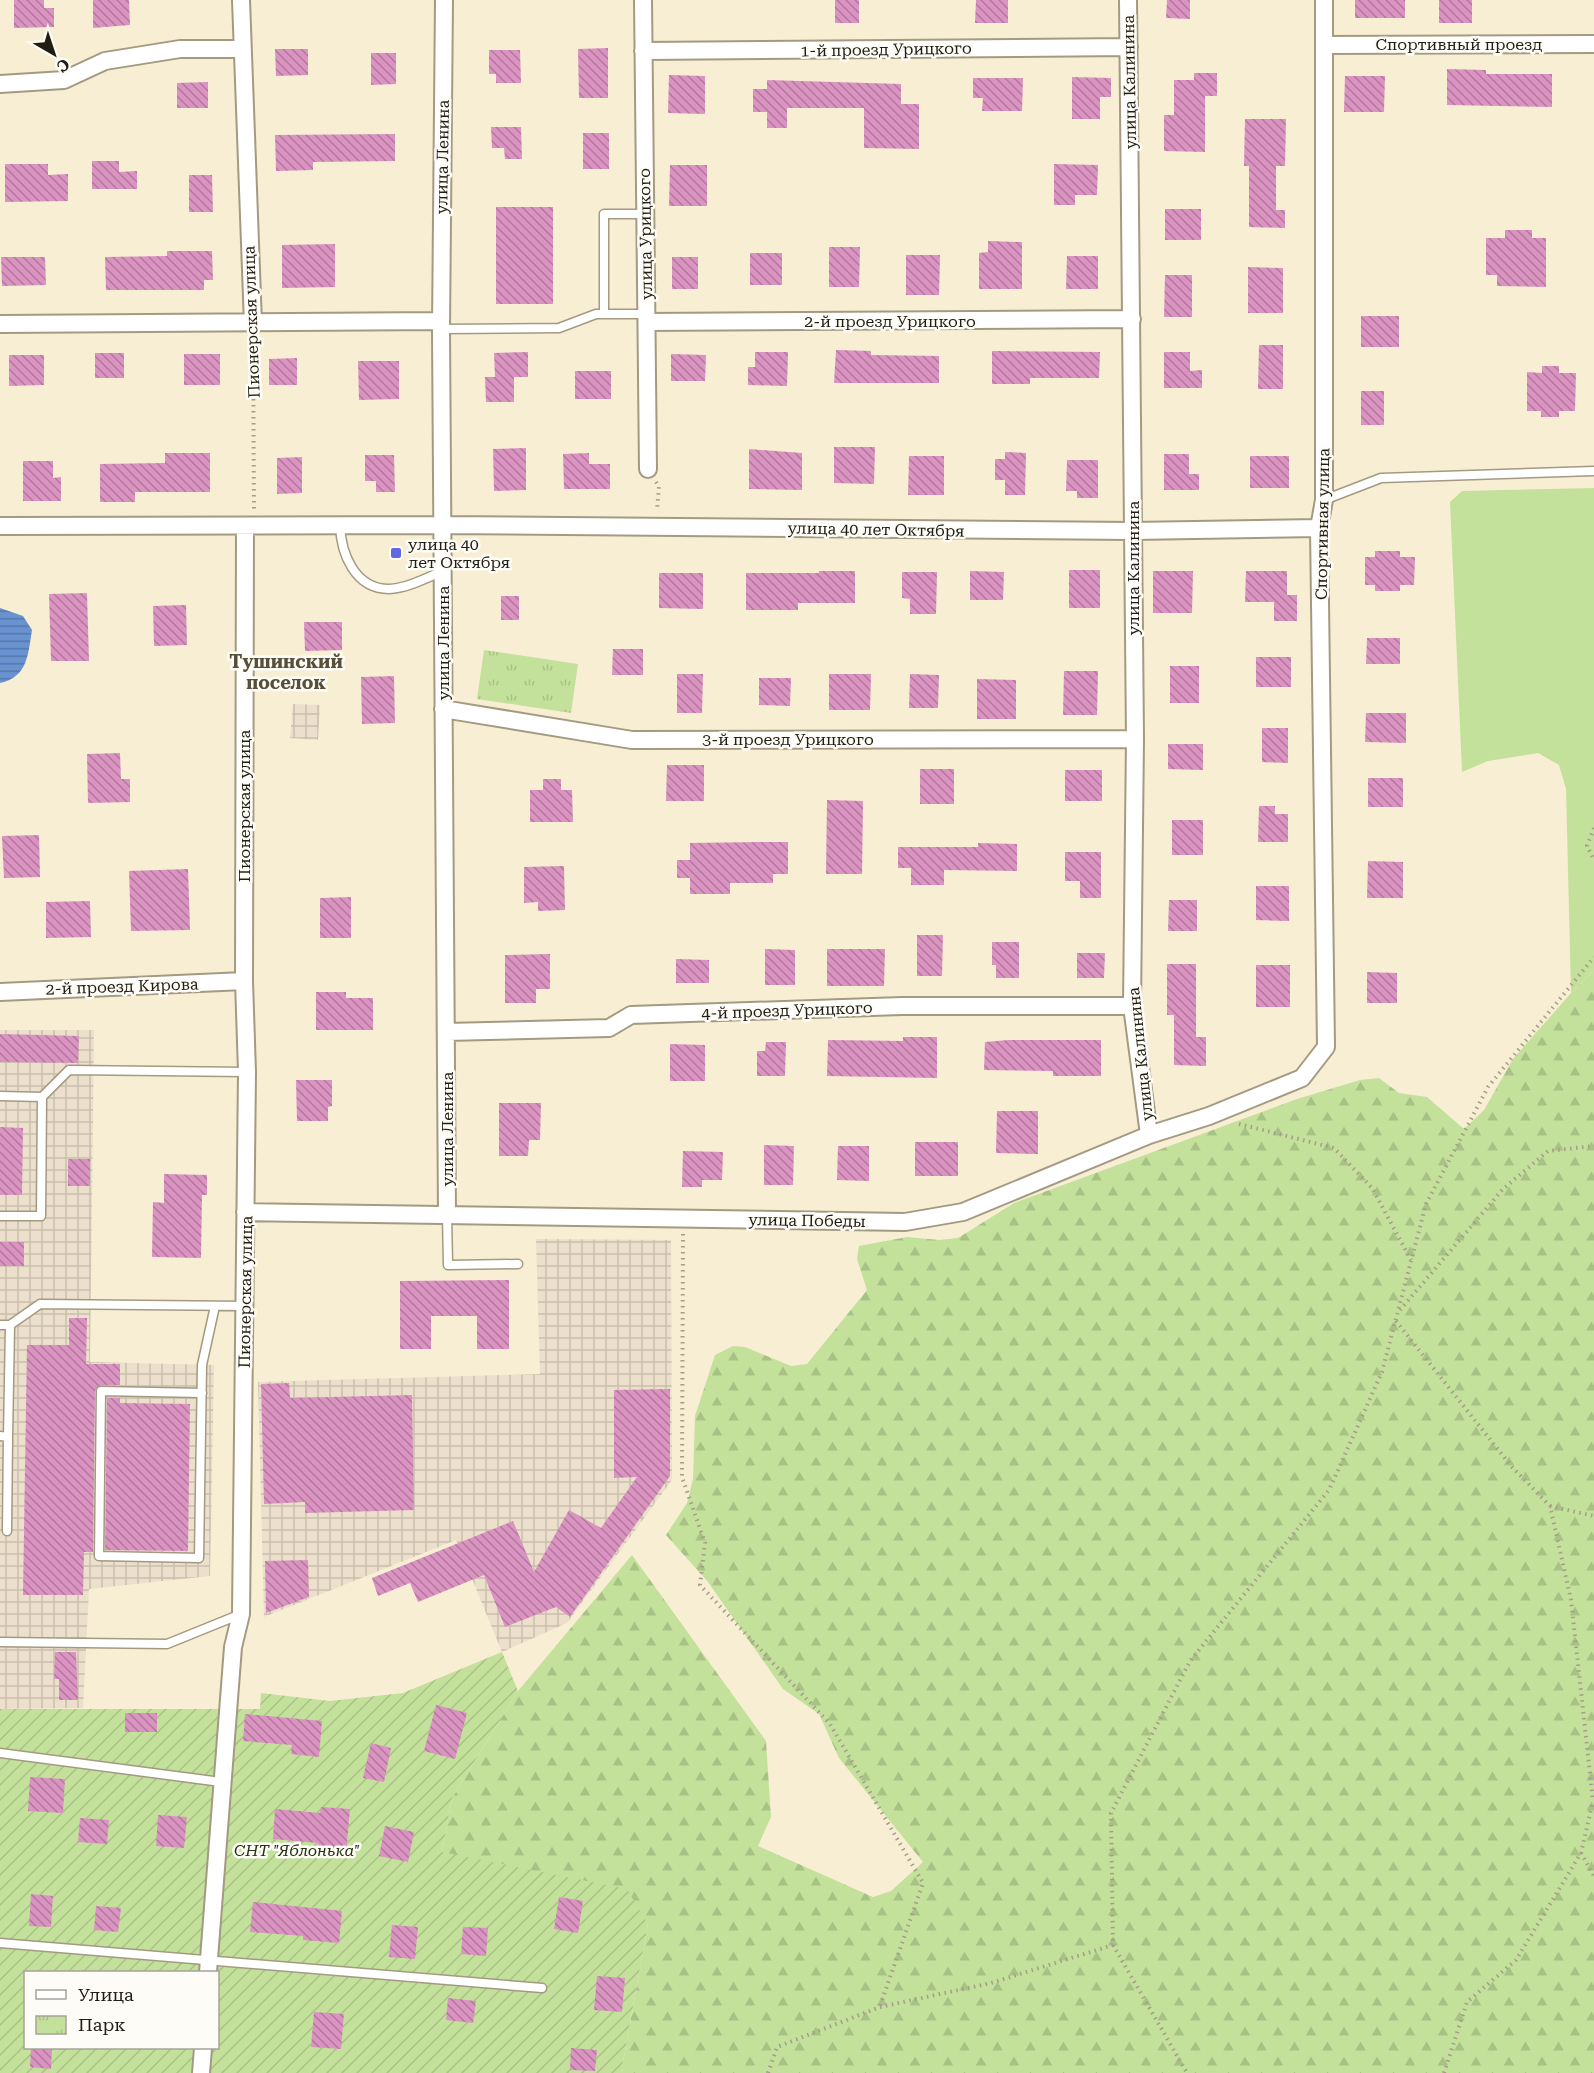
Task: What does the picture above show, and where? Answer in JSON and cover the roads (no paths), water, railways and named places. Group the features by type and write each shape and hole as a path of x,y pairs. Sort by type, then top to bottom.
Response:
{"street":[{"name":"Пионерская улица","path":"241,0 241,49 253,324"},
{"name":"улица Ленина","path":"444,0 441,325 447,1215"},
{"name":"улица Урицкого","path":"643,0 648,469"},
{"name":"улица Калинина","path":"1128,0 1135,739 1132,1006 1149,1135"},
{"name":"Спортивная улица","path":"1324,0 1324,500 1319,528 1326,1047"},
{"name":"Спортивный проезд","path":"1324,45 1594,44"},
{"name":"1-й проезд Урицкого","path":"643,51 1129,47"},
{"path":"0,84 64,80 105,61 180,49 241,49"},
{"name":"2-й проезд Урицкого","path":"646,318 1132,320"},
{"path":"0,324 441,325"},
{"name":"улица 40 лет Октября","path":"0,526 443,525 1133,531 1319,528"},
{"name":"Пионерская улица","path":"209,1967 221,1782 230,1709 233,1647 241,1614 247,1072 244,981 245,526"},
{"name":"3-й проезд Урицкого","path":"443,709 632,740 1135,739"},
{"name":"2-й проезд Кирова","path":"0,992 244,981"},
{"name":"4-й проезд Урицкого","path":"446,1032 609,1028 632,1015 902,1006 1132,1006"},
{"name":"улица Победы","path":"246,1212 905,1222 963,1212 1149,1135 1209,1116 1302,1078 1326,1047"},
{"path":"201,2073 203,2049"}],"lane":[{"path":"604,314 604,214 645,214"},
{"path":"441,325 559,328 596,314 646,318"},
{"path":"1324,500 1381,478 1594,471"},
{"path":"340,525 341,546 346,560 358,576 373,585 388,589 408,586 443,570"},
{"path":"0,1216 41,1216 42,1097 69,1070 247,1072"},
{"path":"0,1096 42,1097"},
{"path":"447,1215 448,1265 518,1264"},
{"path":"0,1325 10,1325 40,1304 244,1306"},
{"path":"202,1393 101,1391 99,1556 199,1558 202,1393 202,1365 214,1306"},
{"path":"7,1531 4,1436 10,1325"},
{"path":"0,1642 167,1644 241,1614"},
{"path":"0,1753 221,1782"},
{"path":"0,1943 209,1967 542,1988"}],"water":[{"path":"0,608 23,616 32,630 28,656 21,670 16,676 0,683"}],"place":[{"name":"улица 40 лет Октября","path":"396,553"}],"district":[{"name":"Тушинский поселок","path":"286,672"}],"park label":[{"name":"СНТ \"Яблонька\"","path":"297,1850"}]}
